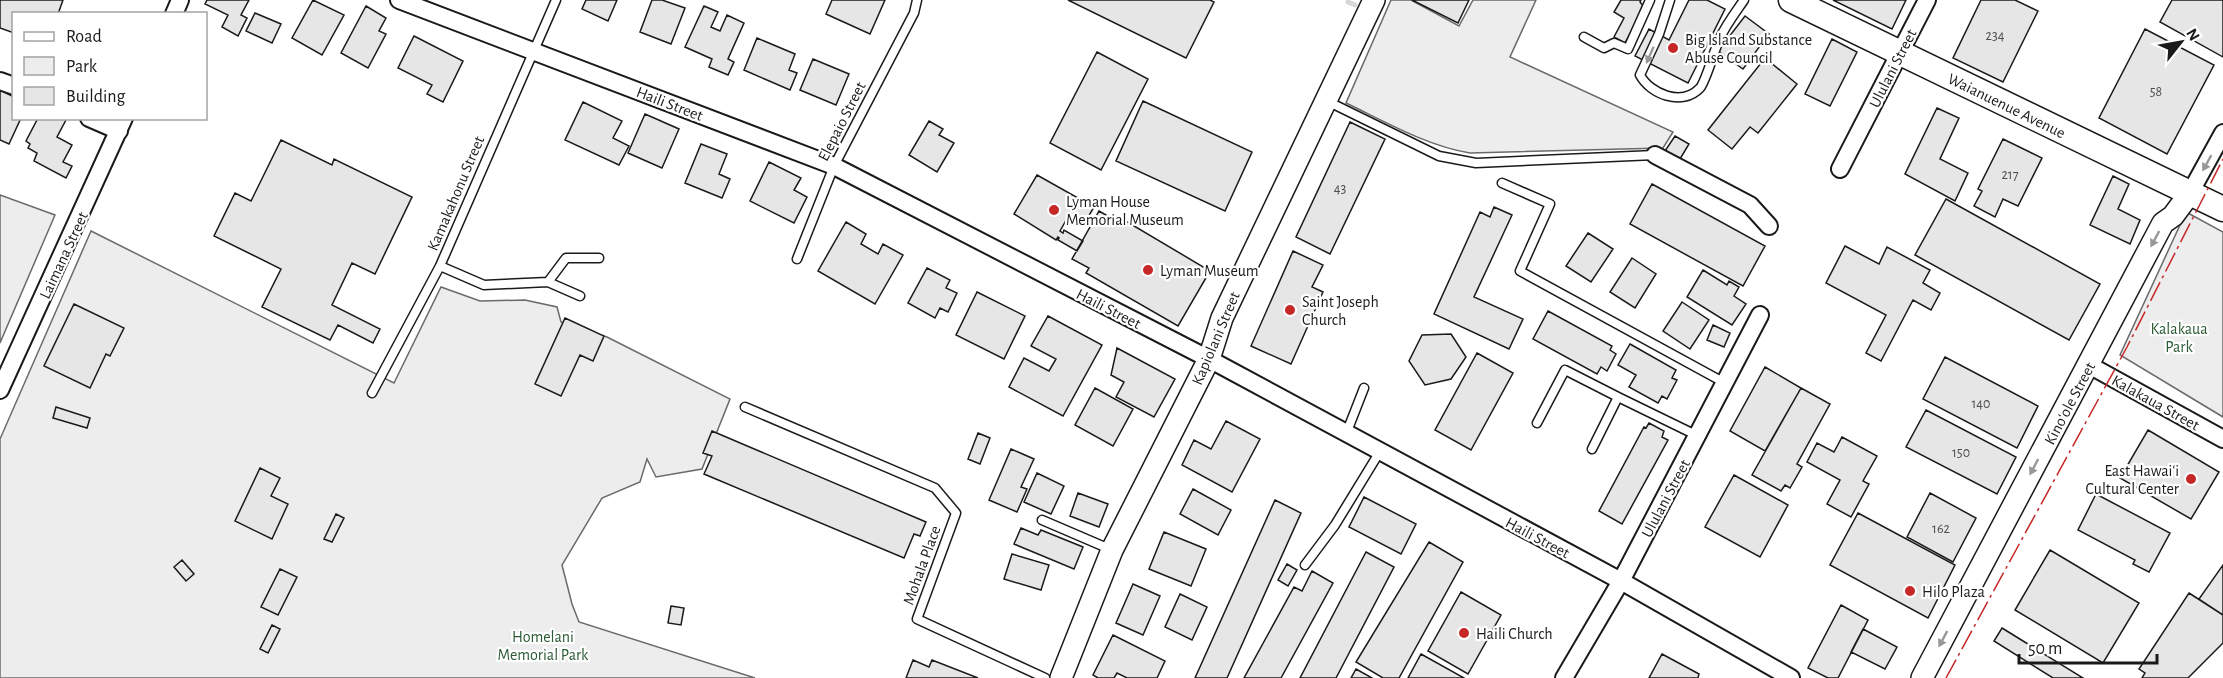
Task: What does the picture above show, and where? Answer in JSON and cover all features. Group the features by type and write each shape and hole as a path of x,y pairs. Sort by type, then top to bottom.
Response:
{"main road":[{"name":"Waianuenue Avenue","path":"1791,0 2223,209"}],"street":[{"name":"Haili Street","path":"399,0 834,166 1209,359 1379,453 1620,581 1791,678"},
{"name":"Kapiolani Street","path":"1061,678 1112,550 1209,359 1222,318 1374,0"},
{"name":"Ululani Street","path":"1840,169 1927,0"},
{"path":"98,120 122,125"},
{"name":"Laimana Street","path":"0,390 122,125"},
{"name":"Kinoʻole Street","path":"1922,678 2163,223 2173,216 2190,193 2223,133"},
{"path":"1655,155 1749,205 1769,226"},
{"name":"Ululani Street","path":"1564,678 1620,581 1760,315"},
{"name":"Kalakaua Street","path":"2089,365 2223,439"}],"lane":[{"name":"Kamakahonu Street","path":"372,393 440,266 556,0"},
{"name":"Elepaio Street","path":"797,259 834,166 914,13 917,0"},
{"path":"1584,37 1604,48 1614,43 1628,49 1650,0"},
{"path":"1670,0 1659,34 1640,75 1645,84 1661,94 1676,98 1688,95 1700,88 1720,38 1744,0"},
{"path":"1326,100 1439,156 1476,163 1655,155"},
{"path":"1502,183 1550,204 1520,271 1725,384"},
{"path":"548,282 566,258 599,258"},
{"path":"440,266 484,285 548,282 580,296"},
{"path":"1537,423 1565,370 1698,436"},
{"path":"1346,434 1364,388"},
{"path":"1592,449 1618,397"},
{"name":"Mohala Place","path":"745,407 935,488 956,513 918,619 1045,678"},
{"path":"1305,565 1335,525 1379,453"},
{"path":"1042,520 1112,550"}],"green space":[{"path":"1391,0 1411,0 1459,26 1473,0 1536,0 1510,57 1673,132 1663,148 1470,153 1438,145 1391,125 1346,103"},
{"path":"0,195 55,215 0,343"},
{"name":"Kalakaua Park","path":"2186,212 2223,232 2223,417 2120,355"},
{"name":"Homelani Memorial Park","path":"91,231 394,383 441,287 480,301 525,300 557,307 561,322 607,337 730,399 702,469 656,477 647,459 640,482 602,498 562,565 579,622 755,678 0,678 0,439"}],"building":[{"path":"0,0 63,0 59,12 12,12 12,32 0,28"},
{"path":"207,0 249,0 241,15 247,18 238,36 222,27 228,15 205,4"},
{"path":"313,0 344,15 322,55 292,38"},
{"path":"586,0 617,0 608,21 582,9"},
{"path":"652,0 662,0 685,8 671,44 640,32"},
{"path":"832,0 885,0 870,34 826,14"},
{"path":"1068,0 1210,0 1214,2 1186,58"},
{"path":"1412,0 1469,0 1458,23"},
{"path":"1621,0 1641,0 1644,7 1625,43 1614,37 1624,18 1614,12"},
{"name":"Big Island Substance Abuse Council","path":"1689,0 1707,0 1725,9 1688,83 1635,56 1649,29 1669,40"},
{"path":"1833,0 1906,0 1892,29"},
{"path":"1981,0 2015,0 2038,11 2003,82 1953,58"},
{"path":"2172,0 2223,0 2223,57 2160,22"},
{"path":"366,6 386,18 379,31 386,34 368,68 341,53"},
{"path":"704,6 718,12 711,27 720,31 727,15 744,23 728,59 734,62 728,75 709,67 712,59 685,47"},
{"path":"255,13 281,24 272,43 246,31"},
{"path":"1745,16 1769,34 1743,69 1718,51"},
{"path":"2145,29 2214,65 2167,154 2099,118"},
{"path":"414,36 463,61 443,102 427,94 432,85 398,68"},
{"path":"757,38 795,54 789,70 797,73 790,90 744,70"},
{"path":"1832,39 1857,52 1830,106 1805,94"},
{"path":"1097,52 1148,79 1101,170 1050,143"},
{"path":"1765,58 1797,84 1758,133 1750,127 1732,149 1708,130"},
{"path":"813,59 849,74 836,105 800,90"},
{"path":"0,90 12,96 12,120 20,120 9,144 0,140"},
{"path":"1143,101 1252,152 1225,211 1116,161"},
{"path":"583,102 622,121 613,138 629,146 619,165 565,140"},
{"path":"1937,108 1959,118 1940,159 1968,173 1955,201 1905,174"},
{"path":"645,114 679,129 662,168 628,153"},
{"path":"37,120 66,120 57,137 72,145 63,162 72,166 66,178 34,161 37,153 28,148 30,144 26,141"},
{"path":"929,121 943,129 939,135 954,143 937,172 909,155"},
{"path":"1350,122 1385,139 1330,254 1296,237"},
{"path":"1675,136 1689,144 1680,159 1665,151"},
{"path":"2003,139 2042,158 2018,206 2003,199 1995,217 1974,206 1982,191 1978,189"},
{"path":"281,140 332,165 334,159 412,197 375,274 352,263 332,305 380,329 373,343 338,325 330,340 262,307 281,269 214,236 235,193 251,201"},
{"path":"701,144 727,154 719,174 730,179 722,198 685,183"},
{"path":"769,162 801,178 794,190 807,197 794,223 750,201"},
{"name":"Lyman House Memorial Museum","path":"1037,175 1094,207 1083,226 1068,217 1060,231 1063,233 1064,230 1083,241 1077,251 1058,240 1058,237 1056,240 1014,214"},
{"path":"2113,176 2129,184 2118,209 2140,220 2130,244 2090,225"},
{"path":"1652,184 1765,246 1743,286 1630,224"},
{"path":"1946,199 2100,284 2069,340 1915,255"},
{"path":"1494,207 1512,215 1474,297 1523,319 1509,349 1434,314 1480,212 1490,217"},
{"name":"Lyman Museum","path":"1099,211 1116,221 1119,217 1210,271 1178,326 1086,273 1089,268 1072,259"},
{"path":"846,222 866,234 861,244 878,254 883,244 903,255 875,304 818,271"},
{"path":"1588,233 1613,249 1591,282 1566,266"},
{"path":"1845,246 1879,264 1887,247 1930,270 1923,283 1940,293 1931,310 1913,300 1881,361 1866,353 1886,315 1826,283"},
{"path":"1293,251 1323,265 1312,287 1323,292 1291,364 1251,346"},
{"path":"1632,258 1656,274 1635,308 1610,292"},
{"path":"927,268 950,280 946,288 957,293 948,312 940,308 935,318 908,303"},
{"path":"1703,270 1727,285 1729,281 1739,287 1734,296 1746,304 1732,325 1687,297"},
{"path":"977,292 1025,316 1004,359 956,335"},
{"path":"1682,302 1709,320 1690,349 1663,331"},
{"path":"74,304 124,328 110,356 106,354 90,388 44,366"},
{"path":"1548,311 1612,346 1610,350 1616,354 1607,371 1601,367 1597,374 1533,339"},
{"path":"1048,316 1102,345 1063,416 1009,387 1024,358 1049,371 1056,359 1031,346"},
{"path":"565,318 604,336 593,361 580,355 561,396 535,384"},
{"path":"1713,325 1730,333 1724,347 1707,340"},
{"path":"1451,334 1466,357 1451,379 1425,385 1409,361 1422,335"},
{"path":"1630,344 1676,370 1672,378 1677,380 1667,399 1662,396 1658,403 1629,387 1636,375 1618,365"},
{"path":"1117,348 1175,379 1154,417 1116,397 1124,382 1111,375"},
{"path":"1477,353 1513,373 1471,450 1435,430"},
{"path":"1945,357 2038,406 2017,448 1923,399"},
{"path":"1765,367 1801,388 1765,451 1730,431"},
{"path":"1095,388 1133,409 1113,446 1075,425"},
{"path":"1801,388 1830,404 1797,464 1802,467 1790,488 1785,485 1781,491 1752,475"},
{"path":"56,407 90,418 87,428 53,418"},
{"path":"1926,410 2016,457 1997,494 1906,447"},
{"path":"1226,421 1260,439 1232,492 1182,465 1194,440 1211,449"},
{"path":"1649,423 1664,431 1662,437 1668,440 1622,524 1599,511 1644,427 1646,428"},
{"path":"2148,430 2219,472 2191,519 2120,478"},
{"path":"712,431 926,522 920,536 914,534 904,558 704,474 712,456 703,453"},
{"path":"978,433 990,438 980,464 968,459"},
{"path":"1842,437 1877,456 1863,481 1869,484 1851,517 1827,504 1840,480 1807,462 1817,443 1834,452"},
{"path":"1011,449 1034,459 1021,487 1027,489 1017,512 989,500"},
{"path":"260,468 280,478 271,496 288,504 272,539 235,521"},
{"path":"1037,473 1064,486 1051,514 1024,502"},
{"path":"1734,475 1788,505 1760,557 1705,527"},
{"path":"1193,489 1231,510 1218,535 1180,514"},
{"path":"1078,493 1108,504 1099,527 1070,516"},
{"path":"1930,493 1976,518 1953,562 1907,537"},
{"path":"2096,494 2170,533 2149,572 2133,564 2135,560 2078,530"},
{"path":"1364,497 1416,524 1401,554 1349,527"},
{"path":"1275,500 1301,513 1227,678 1195,678"},
{"name":"Hilo Plaza","path":"1858,513 1955,565 1928,618 1830,565"},
{"path":"336,514 344,518 332,542 324,539"},
{"path":"1021,528 1038,535 1041,530 1083,547 1074,569 1014,544"},
{"path":"1164,532 1206,549 1191,586 1149,569"},
{"path":"1429,542 1463,562 1399,678 1383,678 1356,662"},
{"path":"2050,550 2139,603 2103,663 2015,610"},
{"path":"1366,552 1394,567 1336,678 1300,678"},
{"path":"1012,554 1049,565 1041,590 1004,579"},
{"path":"182,560 194,574 186,581 174,567"},
{"path":"1287,564 1297,570 1288,586 1278,580"},
{"path":"2223,565 2223,615 2199,599"},
{"path":"280,569 297,577 278,615 261,607"},
{"path":"1312,571 1333,583 1281,678 1244,678 1294,587 1302,591"},
{"path":"1133,584 1160,596 1143,635 1116,623"},
{"name":"Haili Church","path":"1461,592 1501,615 1468,674 1428,651"},
{"path":"2189,593 2223,615 2223,643 2188,678 2142,678 2145,673 2139,669"},
{"path":"1180,594 1207,607 1192,640 1165,627"},
{"path":"1841,605 1868,620 1838,678 1828,678 1808,668"},
{"path":"671,606 684,608 681,625 668,623"},
{"path":"272,625 280,629 268,653 260,649"},
{"path":"2002,628 2083,678 2053,678 1994,641"},
{"path":"1863,629 1897,647 1885,669 1851,652"},
{"path":"1113,635 1165,661 1157,678 1127,678 1117,673 1114,678 1098,678 1093,675"},
{"path":"1421,654 1464,678 1408,678"},
{"path":"1662,654 1699,674 1698,678 1649,678"},
{"path":"913,660 929,667 932,660 978,678 906,678"},
{"path":"1356,669 1372,678 1351,678"}],"waterway":[{"path":"1348,2 1355,5"}],"power":[{"path":"1946,678 2127,347 2223,159"}],"place":[{"name":"Big Island Substance Abuse Council","path":"1673,48"},
{"name":"Lyman House Memorial Museum","path":"1054,210"},
{"name":"Lyman Museum","path":"1148,270"},
{"name":"Saint Joseph Church","path":"1290,310"},
{"name":"East Hawaiʻi Cultural Center","path":"2191,479"},
{"name":"Hilo Plaza","path":"1910,591"},
{"name":"Haili Church","path":"1464,633"}]}
